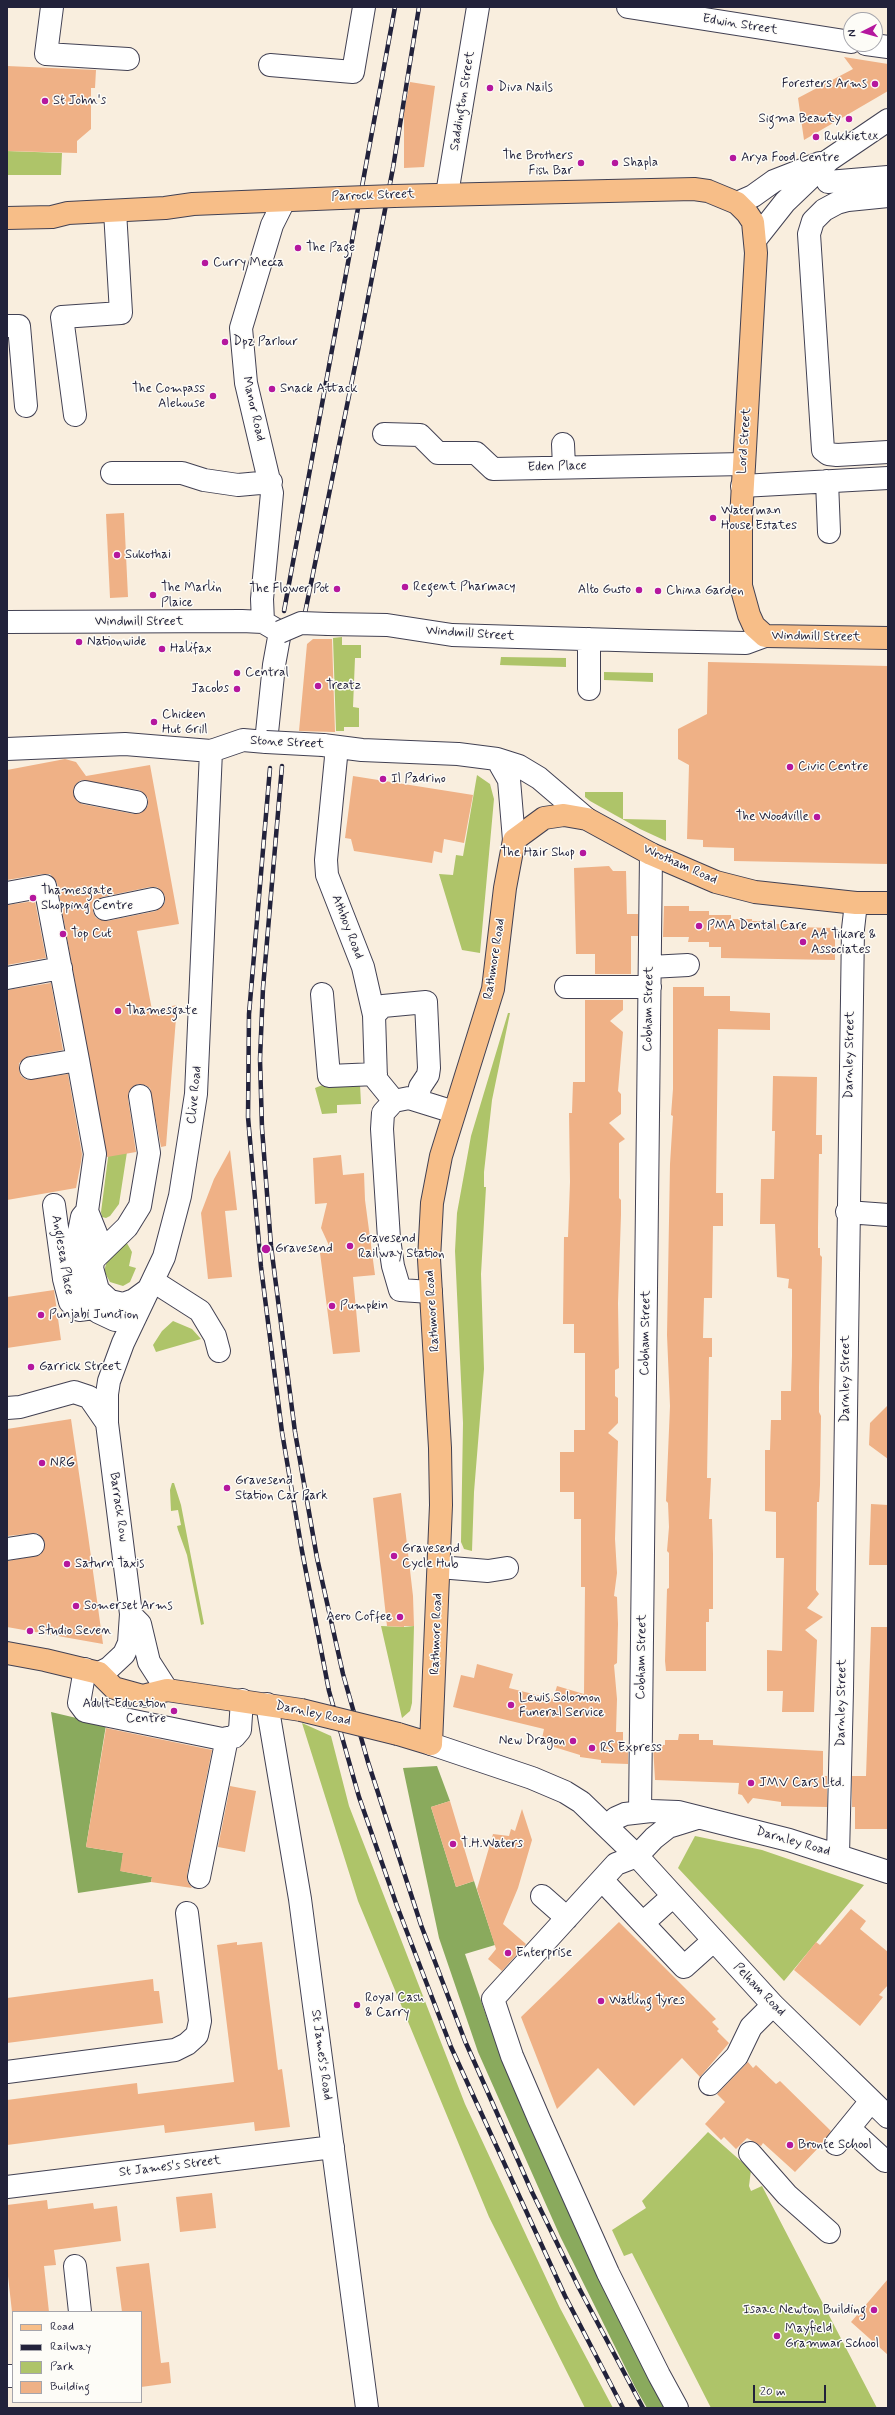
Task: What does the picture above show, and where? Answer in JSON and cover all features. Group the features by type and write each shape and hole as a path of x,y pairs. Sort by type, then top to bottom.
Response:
{"main road":[{"name":"Parrock Street","path":"7,218 52,217 66,214 193,204 447,194 694,189 708,191 737,203 747,213 753,222 755,240"},
{"name":"Lord Street","path":"755,240 756,282 742,486 742,591 752,622 758,631 765,636"},
{"name":"Windmill Street","path":"765,636 888,638"},
{"path":"514,840 544,818 564,815 587,819"},
{"name":"Wrotham Road","path":"587,819 651,854 716,882 747,890 856,903 888,903"},
{"name":"Rathmore Road","path":"431,1744 439,1567 440,1448 429,1259 432,1203 441,1156 493,989 505,888 514,840"},
{"path":"7,1653 92,1671"},
{"name":"Darnley Road","path":"92,1671 114,1688 132,1694 149,1696 167,1690 267,1704 301,1710 398,1734 431,1744"}],"street":[{"path":"52,7 46,54 128,59"},
{"path":"270,65 353,72 364,7"},
{"name":"Saddington Street","path":"447,194 478,7"},
{"name":"Edwin Street","path":"628,7 843,41"},
{"path":"755,240 785,202 829,160 888,120"},
{"path":"737,203 753,196 774,181 829,160"},
{"path":"828,182 888,177"},
{"path":"888,196 848,200 836,203 824,210 813,221 809,234 823,450 828,454 837,455 888,452"},
{"name":"Manor Road","path":"266,742 274,665 262,625 262,599 272,500 271,482 246,383 241,328 272,224 284,201"},
{"path":"75,415 62,317 121,313 115,211"},
{"path":"7,326 19,326 26,406"},
{"name":"Eden Place","path":"384,434 420,435 438,453 476,454 493,469 744,464"},
{"path":"563,444 564,467"},
{"path":"112,473 182,473 204,480 238,485 271,482"},
{"path":"742,486 888,478"},
{"path":"827,481 829,532"},
{"name":"Windmill Street","path":"7,622 262,625 301,622 387,625 452,635 746,643 765,636"},
{"path":"589,639 589,689"},
{"name":"Stone Street","path":"7,749 125,744 211,751 243,740 497,759"},
{"name":"Athboy Road","path":"330,746 326,860 327,875 363,967 374,1015 376,1079 394,1101"},
{"name":"Clive Road","path":"107,1423 109,1381 135,1318 164,1257 179,1203 196,1094 211,751"},
{"name":"Wrotham Road","path":"497,759 519,766 539,778 587,819"},
{"name":"Rathmore Road","path":"497,759 509,780 514,840"},
{"path":"85,792 136,802"},
{"name":"Cobham Street","path":"640,1812 651,854"},
{"path":"7,893 45,886 96,1154 87,1211 97,1236 118,1220 128,1202 135,1157 133,1098 149,1153 140,1206 127,1227 85,1257"},
{"path":"105,910 153,899"},
{"name":"Darnley Street","path":"838,1855 842,1690 852,929 856,903"},
{"path":"566,987 650,977 688,965"},
{"path":"7,978 61,968"},
{"path":"322,994 329,1076 376,1074"},
{"path":"374,1015 383,1006 426,1002 429,1068 428,1075 420,1087 418,1099"},
{"path":"31,1068 78,1060"},
{"path":"431,1292 400,1290 393,1266 389,1239 382,1129 383,1113 394,1101 409,1098 418,1099 454,1112"},
{"name":"Anglesea Place","path":"54,1205 64,1279 70,1302 79,1310 94,1308"},
{"path":"87,1211 82,1217 80,1224 85,1257 86,1295 94,1308 105,1317 113,1320 135,1318"},
{"path":"848,1212 888,1215"},
{"name":"Anglesea Place","path":"97,1236 85,1257 95,1284 102,1296 119,1304 128,1302 151,1285"},
{"path":"151,1285 200,1311 216,1336 219,1351"},
{"path":"7,1408 20,1407 71,1392 89,1397 107,1423"},
{"name":"Barrack Row","path":"92,1671 109,1668 124,1654 129,1643 131,1614 107,1423"},
{"path":"7,1549 33,1545"},
{"path":"439,1567 488,1571 507,1568"},
{"name":"Barrack Row","path":"131,1614 140,1624 149,1662 167,1690"},
{"path":"92,1671 79,1703 85,1711 222,1739 234,1737 240,1730 242,1700"},
{"name":"St James's Road","path":"267,1704 279,1783 300,1899 366,2408"},
{"path":"199,1877 227,1738"},
{"name":"Darnley Road","path":"431,1744 506,1768 564,1792 581,1802 636,1856"},
{"name":"Darnley Road","path":"607,1826 621,1815 640,1812 678,1812 697,1818 749,1829 838,1855 888,1872"},
{"path":"677,2408 608,2274 512,2056 493,1998 616,1864 636,1856 665,1829 697,1818"},
{"name":"Pelham Road","path":"636,1856 773,2005 888,2117"},
{"path":"602,1880 684,1967 713,1941"},
{"path":"542,1896 567,1918"},
{"path":"643,1923 673,1896"},
{"path":"7,2072 175,2050 187,2044 197,2035 200,2021 187,1913"},
{"path":"710,2084 737,2056 751,2027 773,2005"},
{"path":"871,2101 843,2136 885,2161"},
{"name":"St James's Street","path":"7,2187 333,2147"},
{"path":"750,2153 787,2195 829,2232"},
{"path":"75,2266 80,2311"}],"green space":[{"path":"7,151 62,153 61,175 7,175"},
{"path":"342,637 342,645 361,645 361,658 355,658 353,707 359,708 359,727 344,727 344,731 336,731 333,638"},
{"path":"501,657 566,658 566,667 500,665"},
{"path":"604,672 653,673 653,682 604,680"},
{"path":"477,775 490,784 494,799 480,953 462,950 439,874 453,875 456,855 463,856"},
{"path":"585,792 623,792 623,819 666,820 666,841 640,829 590,801 585,797"},
{"path":"508,1013 510,1013 492,1100 484,1172 484,1187 486,1187 481,1274 484,1369 474,1492 472,1551 464,1549 461,1542 463,1423 455,1251 457,1213 471,1136"},
{"path":"325,1084 360,1084 361,1104 337,1105 337,1113 322,1114 315,1088"},
{"path":"109,1150 127,1152 119,1204 110,1216 106,1218 102,1217 101,1212"},
{"path":"124,1238 132,1252 129,1266 136,1268 130,1282 123,1286 110,1282 104,1271 108,1258"},
{"path":"173,1321 192,1329 201,1339 156,1352 153,1345 162,1331"},
{"path":"172,1483 174,1483 181,1505 204,1624 201,1625 187,1555 177,1526 181,1525 178,1510 171,1511 170,1490"},
{"path":"381,1626 414,1626 412,1703 410,1711 402,1718"},
{"path":"51,1712 106,1725 86,1847 123,1853 121,1871 152,1877 151,1882 78,1893"},
{"path":"302,1723 331,1736 349,1806 465,2104 560,2308 613,2408 585,2408 489,2217 358,1901"},
{"path":"437,1766 450,1801 431,1807 456,1887 474,1881 495,1945 465,1954 489,2024 541,2144 666,2408 647,2408 635,2387 560,2236 478,2052 439,1938 403,1768"},
{"path":"695,1836 762,1850 864,1885 784,1981 678,1868"},
{"name":"Mayfield Grammar School","path":"708,2132 751,2170 749,2186 751,2191 762,2186 877,2408 711,2408 632,2253 624,2256 612,2230 646,2208 642,2201"}],"building":[{"path":"844,57 888,64 888,91 804,140 798,98 853,69"},
{"name":"St John's","path":"7,66 96,70 95,88 91,88 91,129 77,141 77,153 7,151"},
{"path":"410,82 435,86 424,167 404,168 404,112"},
{"name":"Sukothai","path":"124,513 128,597 110,598 106,514"},
{"name":"Treatz","path":"313,639 332,639 335,732 299,731 307,644"},
{"name":"Civic Centre","path":"708,662 888,666 888,864 734,861 734,848 703,847 703,840 687,839 689,765 678,759 678,729 707,714"},
{"name":"Thamesgate","path":"65,759 76,762 86,776 150,765 179,924 137,931 152,1010 177,1005 166,1146 161,1147 150,1088 145,1085 138,1084 129,1091 128,1098 136,1152 107,1157 57,883 50,874 7,880 7,770","holes":["81,780 139,790 148,798 148,805 145,810 134,814 82,804 77,801 73,790 76,784","150,887 157,887 165,896 165,903 156,911 107,921 96,918 93,912 93,905 102,897"]},
{"path":"353,776 473,795 464,843 444,839 442,853 434,851 432,863 354,851 351,839 345,838"},
{"path":"609,866 613,871 626,871 627,914 638,914 638,936 631,936 631,974 595,974 595,954 576,954 574,868"},
{"path":"35,901 46,958 7,965 7,905"},
{"path":"664,906 689,906 689,911 709,911 709,915 731,915 731,919 773,921 773,924 793,924 793,927 835,928 835,960 721,958 721,947 709,947 709,942 688,942 689,937 663,937"},
{"path":"51,983 63,1050 29,1056 19,1063 19,1070 21,1076 27,1080 68,1074 82,1154 76,1188 7,1200 7,990"},
{"path":"673,987 704,987 704,996 730,996 730,1011 770,1013 770,1030 718,1029 716,1193 723,1193 723,1226 713,1226 712,1298 704,1298 703,1338 712,1338 712,1357 709,1357 707,1478 711,1478 709,1519 712,1519 713,1609 709,1609 709,1622 706,1622 706,1671 666,1671 665,1661 667,1589 669,1588 669,1553 667,1551 669,1527 668,1503 666,1501 670,1406 667,1335 670,1164 673,1116 671,1115 673,1089"},
{"path":"585,1000 623,1000 623,1010 610,1021 623,1032 618,1091 621,1094 621,1114 609,1123 625,1139 619,1143 619,1198 621,1200 621,1215 618,1303 619,1368 615,1370 615,1396 618,1398 618,1423 608,1433 618,1441 615,1539 617,1573 614,1596 617,1597 618,1624 617,1663 614,1665 617,1699 616,1732 623,1732 623,1745 628,1745 628,1764 601,1763 601,1760 580,1757 580,1755 541,1743 544,1729 453,1707 461,1675 474,1678 477,1664 513,1674 509,1688 553,1699 557,1686 584,1694 585,1587 581,1587 581,1519 574,1519 574,1492 560,1492 560,1452 574,1452 574,1430 585,1430 585,1353 574,1353 574,1324 563,1324 564,1237 568,1237 570,1182 569,1113 572,1113 573,1082 585,1082"},
{"path":"773,1076 817,1077 816,1135 822,1135 822,1154 819,1154 818,1228 818,1248 820,1248 820,1255 822,1257 819,1387 819,1412 821,1416 820,1485 819,1502 817,1502 816,1590 819,1594 807,1608 823,1617 805,1630 817,1640 814,1712 782,1712 783,1691 767,1691 767,1650 782,1651 784,1558 776,1558 776,1512 765,1511 765,1450 770,1450 771,1420 781,1420 781,1391 791,1391 792,1356 792,1289 788,1288 789,1279 777,1277 775,1224 760,1224 761,1179 774,1179 775,1131 772,1131"},
{"path":"230,1150 237,1210 225,1211 232,1277 208,1279 201,1213 214,1179"},
{"name":"Gravesend Railway Station","path":"341,1155 343,1175 364,1173 365,1200 375,1275 353,1277 360,1352 333,1354 320,1253 332,1252 321,1228 327,1203 315,1204 313,1158"},
{"name":"Punjabi Junction","path":"54,1290 61,1340 7,1348 7,1297"},
{"path":"888,1405 888,1459 869,1445 870,1423"},
{"path":"71,1419 103,1644 7,1627 7,1561 40,1555 45,1543 42,1537 37,1533 7,1536 7,1429"},
{"name":"Gravesend Cycle Hub","path":"401,1493 413,1596 414,1626 404,1627 387,1626 373,1498"},
{"path":"871,1504 888,1505 888,1565 869,1565"},
{"path":"871,1627 888,1627 888,1829 855,1829 855,1807 852,1807 852,1776 866,1776"},
{"path":"106,1728 212,1750 187,1875 187,1881 192,1888 151,1882 152,1877 120,1871 123,1853 86,1847"},
{"path":"679,1734 699,1734 699,1740 713,1740 713,1745 823,1751 823,1776 827,1776 827,1807 781,1806 781,1802 753,1798 748,1804 742,1795 738,1794 739,1783 655,1780 653,1745 665,1745 665,1740 678,1740"},
{"path":"230,1786 256,1791 245,1852 218,1847"},
{"name":"T.H.Waters","path":"450,1801 474,1881 456,1887 431,1807"},
{"path":"522,1809 532,1840 518,1888 503,1924 526,1944 502,1971 488,1959 496,1949 477,1889 493,1834 509,1836 511,1829 515,1831"},
{"path":"851,1909 866,1921 860,1929 888,1952 888,1985 879,1995 883,1997 860,2026 794,1970 816,1942 820,1945"},
{"name":"Watling Tyres","path":"619,1922 716,2019 712,2022 719,2029 717,2031 729,2043 700,2077 682,2058 634,2106 598,2068 557,2109 521,2017"},
{"path":"237,1942 237,1945 262,1942 278,2070 282,2069 290,2127 255,2131 254,2122 165,2133 164,2125 7,2145 7,2100 137,2083 138,2094 234,2082 217,1945"},
{"path":"153,1979 154,1991 159,1991 163,2023 7,2043 7,1998"},
{"path":"748,2062 753,2068 756,2065 776,2084 780,2081 831,2131 824,2142 795,2172 763,2143 761,2146 747,2138 736,2149 724,2137 721,2140 705,2124 725,2102 717,2094"},
{"path":"212,2193 216,2228 180,2232 176,2197"},
{"path":"47,2200 48,2209 93,2203 94,2209 117,2206 121,2241 54,2250 56,2265 44,2266 49,2311 12,2312 7,2267 7,2205"},
{"path":"149,2263 161,2363 169,2362 171,2383 142,2387 142,2311 122,2311 116,2267"},
{"name":"Isaac Newton Building","path":"888,2279 888,2355 851,2322"}],"railway":[{"path":"284,611 395,7"},
{"path":"305,613 393,168 419,7"},
{"path":"282,766 263,988 260,1059 262,1128 271,1246 295,1432 317,1558 343,1674 368,1762 421,1925 465,2041 532,2192 579,2288 643,2408"},
{"path":"270,768 249,1014 248,1117 261,1267 282,1432 302,1551 329,1691 359,1797 397,1906 451,2047 565,2296 623,2408"}],"place":[{"name":"Foresters Arms","path":"875,84"},
{"name":"Diva Nails","path":"490,88"},
{"name":"St John's","path":"45,101"},
{"name":"Sigma Beauty","path":"849,119"},
{"name":"Rukkietex","path":"816,137"},
{"name":"Arya Food Centre","path":"733,158"},
{"name":"The Brothers Fish Bar","path":"581,163"},
{"name":"Shapla","path":"615,163"},
{"name":"The Page","path":"298,248"},
{"name":"Curry Mecca","path":"205,263"},
{"name":"Dpz Parlour","path":"225,342"},
{"name":"Snack Attack","path":"272,389"},
{"name":"The Compass Alehouse","path":"213,396"},
{"name":"Waterman House Estates","path":"713,518"},
{"name":"Sukothai","path":"117,555"},
{"name":"Regent Pharmacy","path":"405,587"},
{"name":"The Flower Pot","path":"337,589"},
{"name":"Alto Gusto","path":"639,590"},
{"name":"China Garden","path":"658,591"},
{"name":"The Marlin Plaice","path":"153,595"},
{"name":"Nationwide","path":"79,642"},
{"name":"Halifax","path":"162,649"},
{"name":"Central","path":"237,673"},
{"name":"Treatz","path":"318,686"},
{"name":"Jacobs","path":"237,689"},
{"name":"Chicken Hut Grill","path":"154,722"},
{"name":"Civic Centre","path":"790,767"},
{"name":"Il Padrino","path":"383,779"},
{"name":"The Woodville","path":"817,817"},
{"name":"The Hair Shop","path":"583,853"},
{"name":"Thamesgate Shopping Centre","path":"33,898"},
{"name":"PMA Dental Care","path":"699,926"},
{"name":"Top Cut","path":"63,934"},
{"name":"AA Tikare & Associates","path":"803,942"},
{"name":"Thamesgate","path":"118,1011"},
{"name":"Gravesend Railway Station","path":"350,1246"},
{"name":"Gravesend","path":"266,1249"},
{"name":"Pumpkin","path":"332,1306"},
{"name":"Punjabi Junction","path":"41,1315"},
{"name":"Garrick Street","path":"31,1367"},
{"name":"NRG","path":"42,1463"},
{"name":"Gravesend Station Car Park","path":"227,1488"},
{"name":"Gravesend Cycle Hub","path":"394,1556"},
{"name":"Saturn Taxis","path":"67,1564"},
{"name":"Somerset Arms","path":"76,1606"},
{"name":"Aero Coffee","path":"400,1617"},
{"name":"Studio Seven","path":"30,1631"},
{"name":"Lewis Solomon Funeral Service","path":"511,1705"},
{"name":"Adult Education Centre","path":"174,1711"},
{"name":"New Dragon","path":"573,1741"},
{"name":"RS Express","path":"592,1748"},
{"name":"JMV Cars Ltd.","path":"751,1783"},
{"name":"T.H.Waters","path":"453,1844"},
{"name":"Enterprise","path":"508,1953"},
{"name":"Watling Tyres","path":"601,2001"},
{"name":"Royal Cash & Carry","path":"357,2005"},
{"name":"Bronte School","path":"790,2145"},
{"name":"Isaac Newton Building","path":"874,2310"},
{"name":"Mayfield Grammar School","path":"777,2336"}]}
